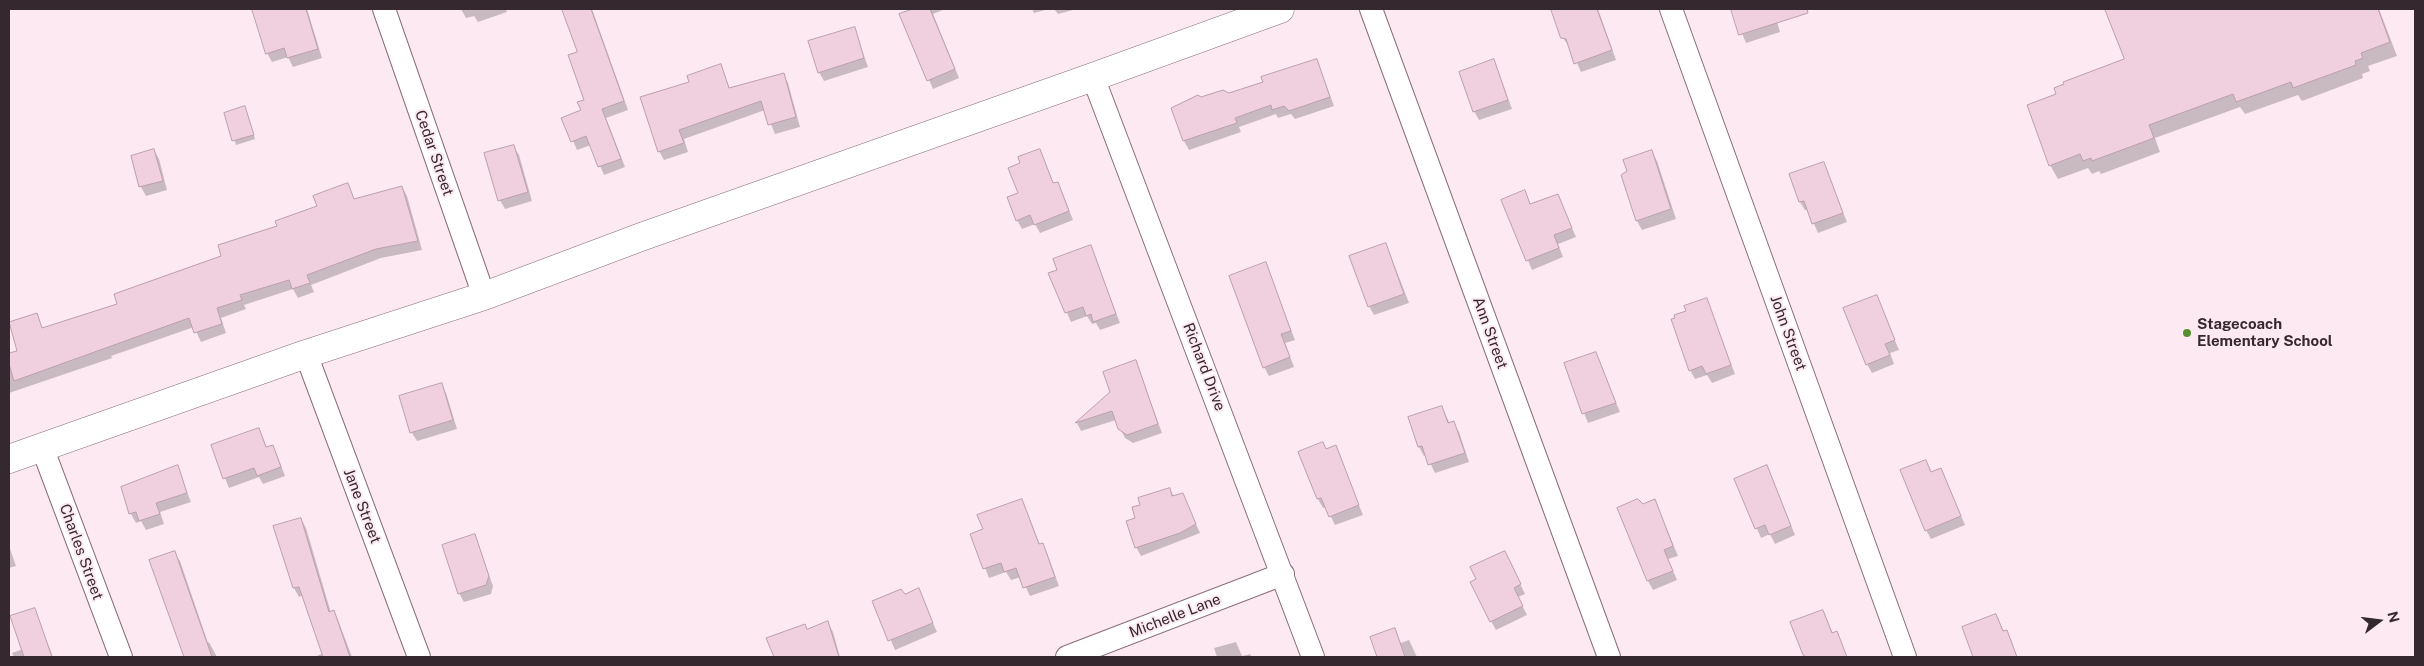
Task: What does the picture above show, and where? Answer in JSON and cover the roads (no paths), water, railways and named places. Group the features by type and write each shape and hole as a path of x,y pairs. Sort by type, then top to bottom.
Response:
{"street":[{"name":"Cedar Street","path":"384,9 484,296"},
{"path":"9,459 306,354 484,296 1280,9"},
{"name":"Ann Street","path":"1371,9 1609,657"},
{"name":"John Street","path":"1671,9 1905,657"},
{"name":"Richard Drive","path":"1093,77 1313,657"},
{"name":"Jane Street","path":"306,354 419,657"},
{"name":"Charles Street","path":"42,447 121,657"},
{"name":"Michelle Lane","path":"1068,657 1283,574"}],"place":[{"name":"Stagecoach Elementary School","path":"2187,333"}]}
